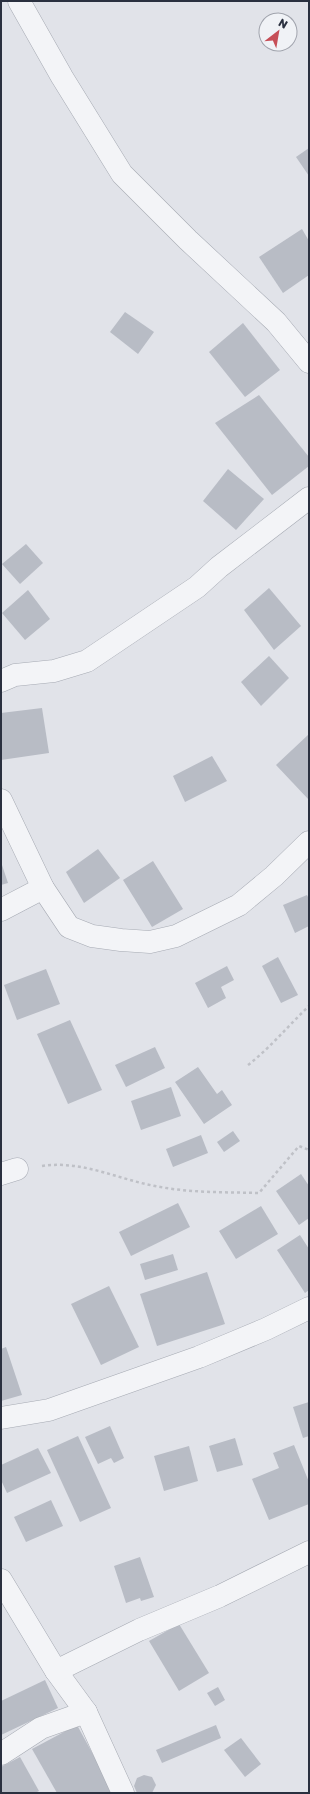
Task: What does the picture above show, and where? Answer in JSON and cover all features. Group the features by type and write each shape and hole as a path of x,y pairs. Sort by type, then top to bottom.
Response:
{"street":[{"path":"19,1 62,77 122,174 188,240 276,322 309,362"},
{"path":"1,681 15,675 54,671 87,661 197,587 219,567 309,498"},
{"path":"1,800 43,888 69,927 92,936 121,940 150,942 176,936 239,905 274,876 309,842"},
{"path":"1,910 43,888"},
{"path":"1,1418 49,1410 192,1359 266,1330 309,1308"},
{"path":"56,1671 139,1630 220,1596 309,1552"},
{"path":"1,1580 56,1671 86,1712 123,1793"},
{"path":"1,1754 41,1728 86,1712"}],"path":[{"path":"248,1065 263,1053 309,1006"},
{"path":"9,1172 48,1165 72,1165 101,1170 156,1187 198,1192 259,1193 299,1146 309,1150"}],"building":[{"path":"309,148 309,176 296,157"},
{"path":"302,229 309,241 309,275 283,293 259,257"},
{"path":"125,312 154,332 138,354 110,332"},
{"path":"243,323 280,370 245,397 209,352"},
{"path":"259,395 309,457 309,466 272,495 215,423"},
{"path":"228,469 264,499 236,530 203,501"},
{"path":"26,544 43,563 20,584 2,564"},
{"path":"269,588 301,626 274,650 244,610"},
{"path":"28,590 50,619 25,640 2,613"},
{"path":"269,656 289,678 261,706 241,682"},
{"path":"42,708 49,753 1,760 1,713"},
{"path":"309,734 309,800 276,765"},
{"path":"212,756 227,781 185,802 173,776"},
{"path":"98,849 120,878 84,903 66,872"},
{"path":"153,861 183,909 152,927 123,880"},
{"path":"1,862 8,883 1,885"},
{"path":"307,895 309,899 309,926 295,933 283,905"},
{"path":"278,957 298,995 281,1003 262,966"},
{"path":"227,966 234,980 221,987 226,998 208,1008 195,983"},
{"path":"46,969 60,1004 17,1020 4,985"},
{"path":"70,1020 102,1090 68,1104 37,1034"},
{"path":"155,1047 165,1068 126,1087 115,1065"},
{"path":"198,1067 217,1094 222,1090 232,1105 204,1124 175,1082"},
{"path":"171,1087 181,1116 141,1130 131,1101"},
{"path":"233,1131 240,1141 224,1152 217,1142"},
{"path":"201,1135 208,1153 173,1167 166,1149"},
{"path":"301,1174 309,1186 309,1218 299,1225 276,1191"},
{"path":"178,1203 190,1227 131,1256 119,1232"},
{"path":"261,1206 278,1234 236,1259 219,1231"},
{"path":"300,1235 309,1249 309,1290 305,1293 277,1250"},
{"path":"173,1254 178,1270 145,1280 140,1264"},
{"path":"207,1272 225,1324 157,1346 140,1294"},
{"path":"109,1286 139,1347 101,1365 71,1304"},
{"path":"6,1347 22,1395 1,1401 1,1349"},
{"path":"309,1402 309,1436 303,1438 293,1407"},
{"path":"110,1426 124,1458 114,1463 111,1458 98,1464 85,1437"},
{"path":"78,1436 111,1508 80,1522 47,1450"},
{"path":"235,1438 243,1465 217,1472 209,1446"},
{"path":"294,1445 309,1482 309,1504 269,1520 252,1479 279,1468 273,1453"},
{"path":"189,1446 198,1481 164,1491 154,1456"},
{"path":"38,1448 51,1473 7,1493 1,1480 1,1465"},
{"path":"51,1500 63,1526 26,1542 14,1517"},
{"path":"140,1557 154,1597 141,1601 140,1598 126,1603 114,1566"},
{"path":"179,1624 209,1673 179,1691 149,1641"},
{"path":"45,1680 58,1708 1,1735 1,1701"},
{"path":"218,1687 225,1700 215,1706 207,1693"},
{"path":"77,1725 114,1793 57,1793 32,1749"},
{"path":"216,1725 221,1738 162,1763 156,1750"},
{"path":"241,1738 261,1764 245,1777 224,1750"},
{"path":"20,1757 39,1791 35,1793 1,1793 1,1767"},
{"path":"144,1775 152,1777 156,1785 152,1793 137,1793 134,1786 137,1778"}]}
